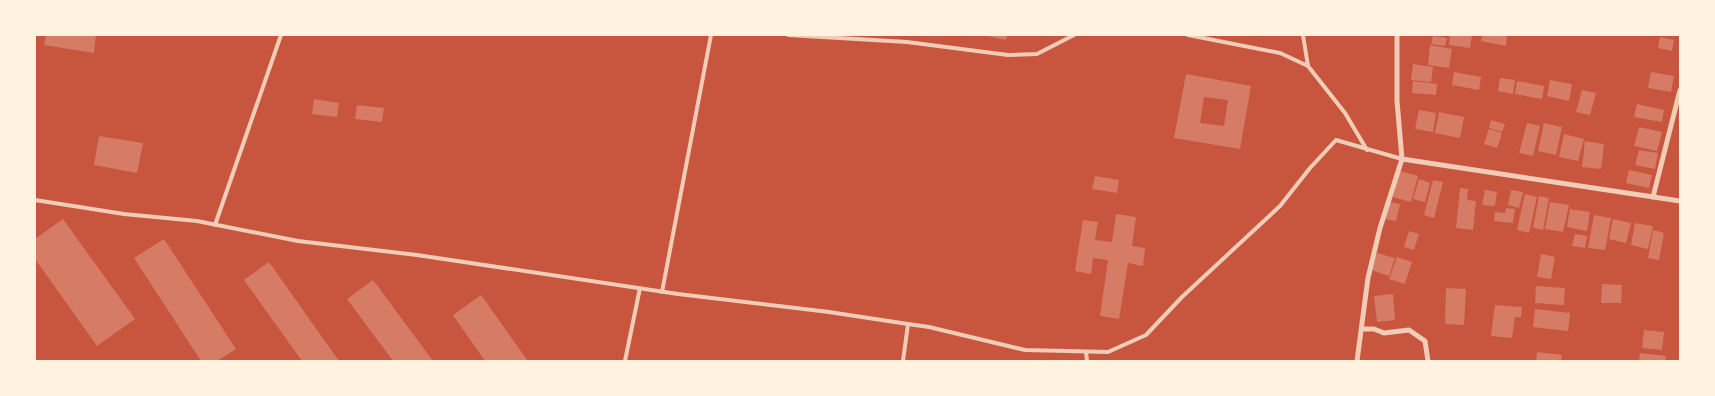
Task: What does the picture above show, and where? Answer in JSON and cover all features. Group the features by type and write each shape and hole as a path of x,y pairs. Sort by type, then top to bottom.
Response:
{"street":[{"path":"1357,361 1368,278 1380,228 1402,159 1397,101 1397,35"},
{"path":"1653,198 1680,90"},
{"path":"1402,159 1680,201"},
{"path":"1362,329 1374,329 1384,333 1410,330 1425,341 1428,361"}],"lane":[{"path":"215,225 281,35"},
{"path":"662,292 711,35"},
{"path":"788,35 907,42 1008,55 1037,54 1074,35"},
{"path":"1188,35 1280,53 1308,66 1345,113 1367,150"},
{"path":"1304,35 1308,66"},
{"path":"35,200 215,225 298,241 929,327 1025,350 1108,352 1146,335 1182,297 1280,206 1310,168 1336,140 1402,159"},
{"path":"625,361 640,288"},
{"path":"903,361 908,324"},
{"path":"1086,352 1087,361"}],"building":[{"path":"46,35 96,35 94,53 44,45"},
{"path":"982,35 1007,35 1006,40"},
{"path":"1450,35 1472,35 1470,48 1449,45"},
{"path":"1482,35 1507,35 1506,46 1481,41"},
{"path":"1433,36 1447,38 1445,46 1431,44"},
{"path":"1660,37 1674,40 1672,51 1658,48"},
{"path":"1430,45 1452,49 1449,68 1428,65"},
{"path":"1413,64 1433,67 1431,82 1411,80"},
{"path":"1454,72 1481,77 1479,90 1452,85"},
{"path":"1651,72 1674,76 1671,92 1648,88"},
{"path":"1186,74 1251,86 1240,149 1174,138","holes":["1204,97 1228,100 1224,126 1200,123"]},
{"path":"1500,78 1515,80 1513,94 1498,91"},
{"path":"1550,80 1572,84 1569,101 1547,96"},
{"path":"1413,81 1437,84 1436,95 1412,93"},
{"path":"1517,81 1544,86 1542,99 1515,94"},
{"path":"1582,90 1596,93 1590,115 1576,112"},
{"path":"314,99 339,103 337,117 312,114"},
{"path":"1637,104 1664,110 1662,122 1634,117"},
{"path":"357,105 384,108 382,122 355,119"},
{"path":"1419,110 1436,113 1433,132 1415,129"},
{"path":"1439,112 1464,117 1460,138 1435,133"},
{"path":"1491,120 1505,124 1502,132 1489,128"},
{"path":"1527,123 1540,126 1533,156 1519,153"},
{"path":"1544,123 1562,127 1556,155 1538,151"},
{"path":"1639,127 1662,132 1657,151 1634,146"},
{"path":"1489,129 1502,133 1497,148 1484,144"},
{"path":"1564,134 1584,139 1578,161 1559,157"},
{"path":"99,136 143,143 137,173 94,165"},
{"path":"1585,141 1604,144 1601,169 1582,167"},
{"path":"1639,150 1658,153 1655,169 1635,165"},
{"path":"1629,170 1652,175 1649,188 1626,183"},
{"path":"1400,171 1418,176 1411,202 1393,197"},
{"path":"1095,176 1119,180 1117,193 1092,189"},
{"path":"1419,179 1430,183 1425,202 1413,199"},
{"path":"1433,180 1443,182 1434,218 1424,215"},
{"path":"1460,188 1468,189 1467,200 1476,201 1473,230 1456,228"},
{"path":"1485,190 1497,192 1495,206 1482,205"},
{"path":"1511,190 1523,192 1519,208 1508,205"},
{"path":"1525,194 1537,197 1529,233 1517,230"},
{"path":"1539,196 1549,198 1543,230 1533,228"},
{"path":"1389,202 1400,204 1396,221 1385,219"},
{"path":"1550,202 1569,205 1563,232 1545,229"},
{"path":"1506,208 1515,209 1513,223 1494,221 1495,212 1505,213"},
{"path":"1570,209 1590,212 1587,231 1567,227"},
{"path":"1116,214 1136,217 1132,246 1145,248 1143,266 1128,263 1119,319 1100,316 1108,260 1093,258 1091,274 1075,271 1083,220 1098,222 1095,240 1112,242"},
{"path":"1594,215 1611,218 1605,250 1588,248"},
{"path":"63,219 135,319 97,346 35,259 35,239"},
{"path":"1613,219 1631,223 1626,243 1609,239"},
{"path":"1635,223 1653,226 1648,249 1631,245"},
{"path":"1653,230 1664,233 1659,260 1648,258"},
{"path":"1409,231 1419,234 1414,250 1404,247"},
{"path":"1575,234 1587,236 1585,248 1572,246"},
{"path":"164,239 236,349 217,361 201,361 134,258"},
{"path":"1377,253 1395,258 1389,276 1371,270"},
{"path":"1541,254 1555,257 1551,279 1537,277"},
{"path":"1397,257 1412,262 1405,284 1389,279"},
{"path":"269,262 339,361 302,361 244,280"},
{"path":"373,280 433,361 393,361 347,299"},
{"path":"1602,284 1622,285 1621,303 1601,303"},
{"path":"1536,286 1565,288 1564,305 1535,303"},
{"path":"1446,288 1466,289 1464,325 1445,324"},
{"path":"1393,294 1395,320 1377,322 1374,296"},
{"path":"481,295 528,361 485,361 453,315"},
{"path":"1495,305 1522,307 1521,317 1515,317 1512,338 1491,336"},
{"path":"1535,309 1570,313 1568,331 1533,327"},
{"path":"1644,330 1664,332 1662,350 1642,348"},
{"path":"1537,352 1562,355 1561,361 1536,361"},
{"path":"1640,353 1666,356 1665,361 1639,361"}]}
